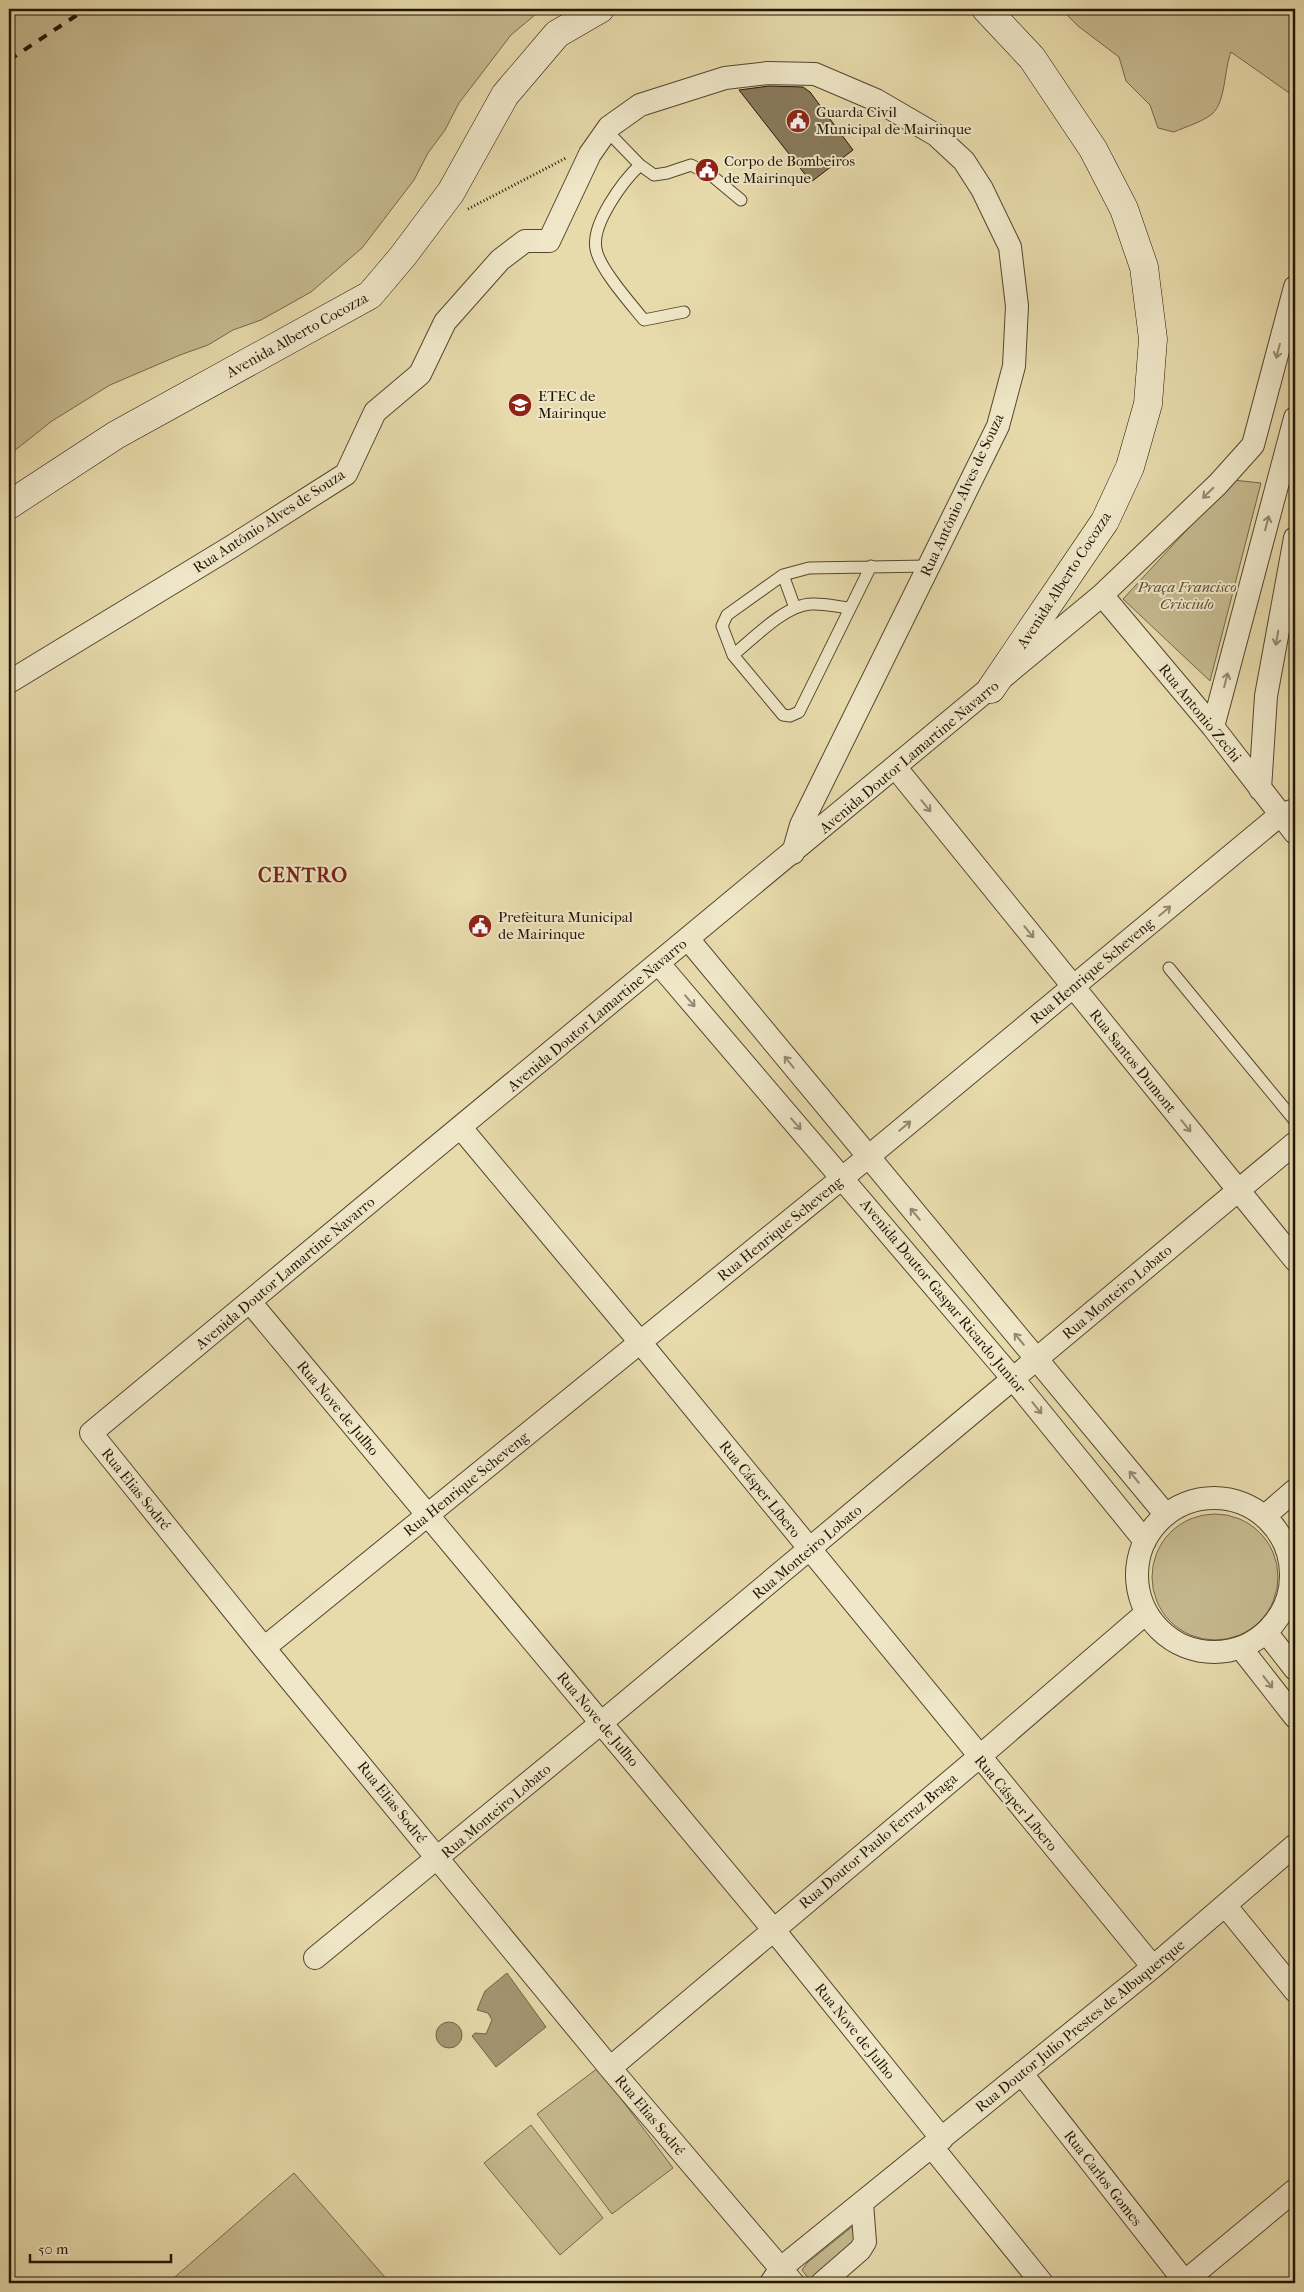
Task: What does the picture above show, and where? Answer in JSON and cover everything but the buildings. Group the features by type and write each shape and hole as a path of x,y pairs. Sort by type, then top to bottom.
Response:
{"street":[{"name":"Avenida Alberto Cocozza","path":"9,505 116,435 370,295 403,256 451,192 505,95 557,34 600,9"},
{"name":"Avenida Alberto Cocozza","path":"986,9 1032,58 1093,149 1124,209 1144,266 1153,339 1148,404 1130,467 1118,494 1105,521 992,689"},
{"name":"Rua Antônio Alves de Souza","path":"9,682 231,547 346,474 375,412 420,374 445,322 500,260 525,241 549,241 590,154 603,135 640,106 725,78 768,73 815,74 876,100 936,135 964,161 982,189 1010,247 1017,306 1014,366 998,426 801,826 793,853"},
{"name":"Avenida Doutor Lamartine Navarro","path":"91,1433 992,689 1102,595 1218,484 1253,445 1295,287"},
{"path":"1213,727 1295,418"},
{"path":"1260,789 1266,696 1295,538"},
{"name":"Rua Antonio Zechi","path":"1102,595 1213,727 1260,789 1288,812 1295,833"},
{"name":"Rua Santos Dumont","path":"896,768 1295,1260"},
{"name":"Rua Henrique Scheveng","path":"264,1648 868,1157 1288,812"},
{"name":"Avenida Doutor Gaspar Ricardo Junior","path":"688,939 1166,1515"},
{"name":"Avenida Doutor Gaspar Ricardo Junior","path":"659,964 1014,1380 1145,1541"},
{"name":"Rua Cásper Líbero","path":"461,1128 640,1342 1153,1968"},
{"name":"Rua Monteiro Lobato","path":"315,1958 602,1723 1295,1143"},
{"name":"Rua Nove de Julho","path":"250,1302 773,1929 1042,2283"},
{"name":"Rua Elias Sodré","path":"91,1433 264,1648 781,2278"},
{"path":"1265,1516 1295,1490"},
{"path":"1215,1498 1242,1503 1265,1516 1276,1529 1290,1539 1290,1591 1285,1606 1266,1632 1241,1648 1220,1652 1198,1651 1177,1644 1159,1630 1146,1613 1138,1590 1137,1564 1145,1541 1154,1526 1166,1515 1189,1502 1215,1498"},
{"name":"Rua Doutor Paulo Ferraz Braga","path":"610,2068 773,1929 979,1758 1146,1613"},
{"path":"1266,1632 1295,1669"},
{"path":"1241,1648 1295,1717"},
{"name":"Rua Doutor Julio Prestes de Albuquerque","path":"781,2278 862,2203 1153,1968 1295,1845"},
{"path":"1225,1904 1295,1991"},
{"name":"Rua Carlos Gomes","path":"1022,2074 1184,2283"},
{"path":"1184,2283 1295,2190"},
{"path":"822,2283 860,2250 865,2242 862,2203"}],"lane":[{"path":"603,135 654,175 691,165 711,175 741,200"},
{"path":"640,165 630,174 600,221 596,249 610,278 644,320 684,312"},
{"path":"871,566 799,712 790,716 783,715 733,654 722,626 727,615 783,575 809,568 871,566 928,566"},
{"path":"783,575 795,608"},
{"path":"733,654 780,616 795,608 810,604 850,608"},
{"path":"1169,968 1295,1121"}],"path":[{"path":"462,212 603,135"}],"green space":[{"path":"9,9 542,9 511,35 459,103 445,130 428,153 414,180 362,248 311,292 261,320 233,330 208,345 110,385 52,421 9,455"},
{"path":"1061,9 1295,9 1295,97 1231,52 1217,109 1208,117 1174,132 1158,128 1150,105 1126,81 1119,57 1078,26"},
{"name":"Praça Francisco Crisciulo","path":"1233,480 1261,483 1210,681 1123,599"},
{"path":"1215,1514 1239,1519 1260,1532 1273,1553 1278,1577 1273,1601 1260,1622 1239,1635 1215,1640 1191,1635 1170,1622 1157,1601 1152,1577 1157,1553 1170,1532 1191,1519"},
{"path":"598,2068 673,2168 612,2214 537,2114"},
{"path":"531,2125 603,2218 560,2255 484,2163"},
{"path":"294,2173 390,2283 168,2283"},
{"path":"858,2222 857,2246 812,2283 802,2270 807,2263"}],"shaded area":[{"path":"507,1973 546,2027 496,2067 472,2036 475,2033 486,2034 492,2020 488,2013 477,2010 485,1991"},
{"path":"449,2022 458,2026 462,2035 458,2044 449,2048 440,2044 436,2035 440,2026"}],"railway":[{"path":"9,60 86,9"}],"place":[{"name":"Guarda Civil Municipal de Mairinque","path":"798,121"},
{"name":"Corpo de Bombeiros de Mairinque","path":"707,170"},
{"name":"ETEC de Mairinque","path":"520,405"},
{"name":"Prefeitura Municipal de Mairinque","path":"480,926"}],"district":[{"name":"CENTRO","path":"303,875"}]}
